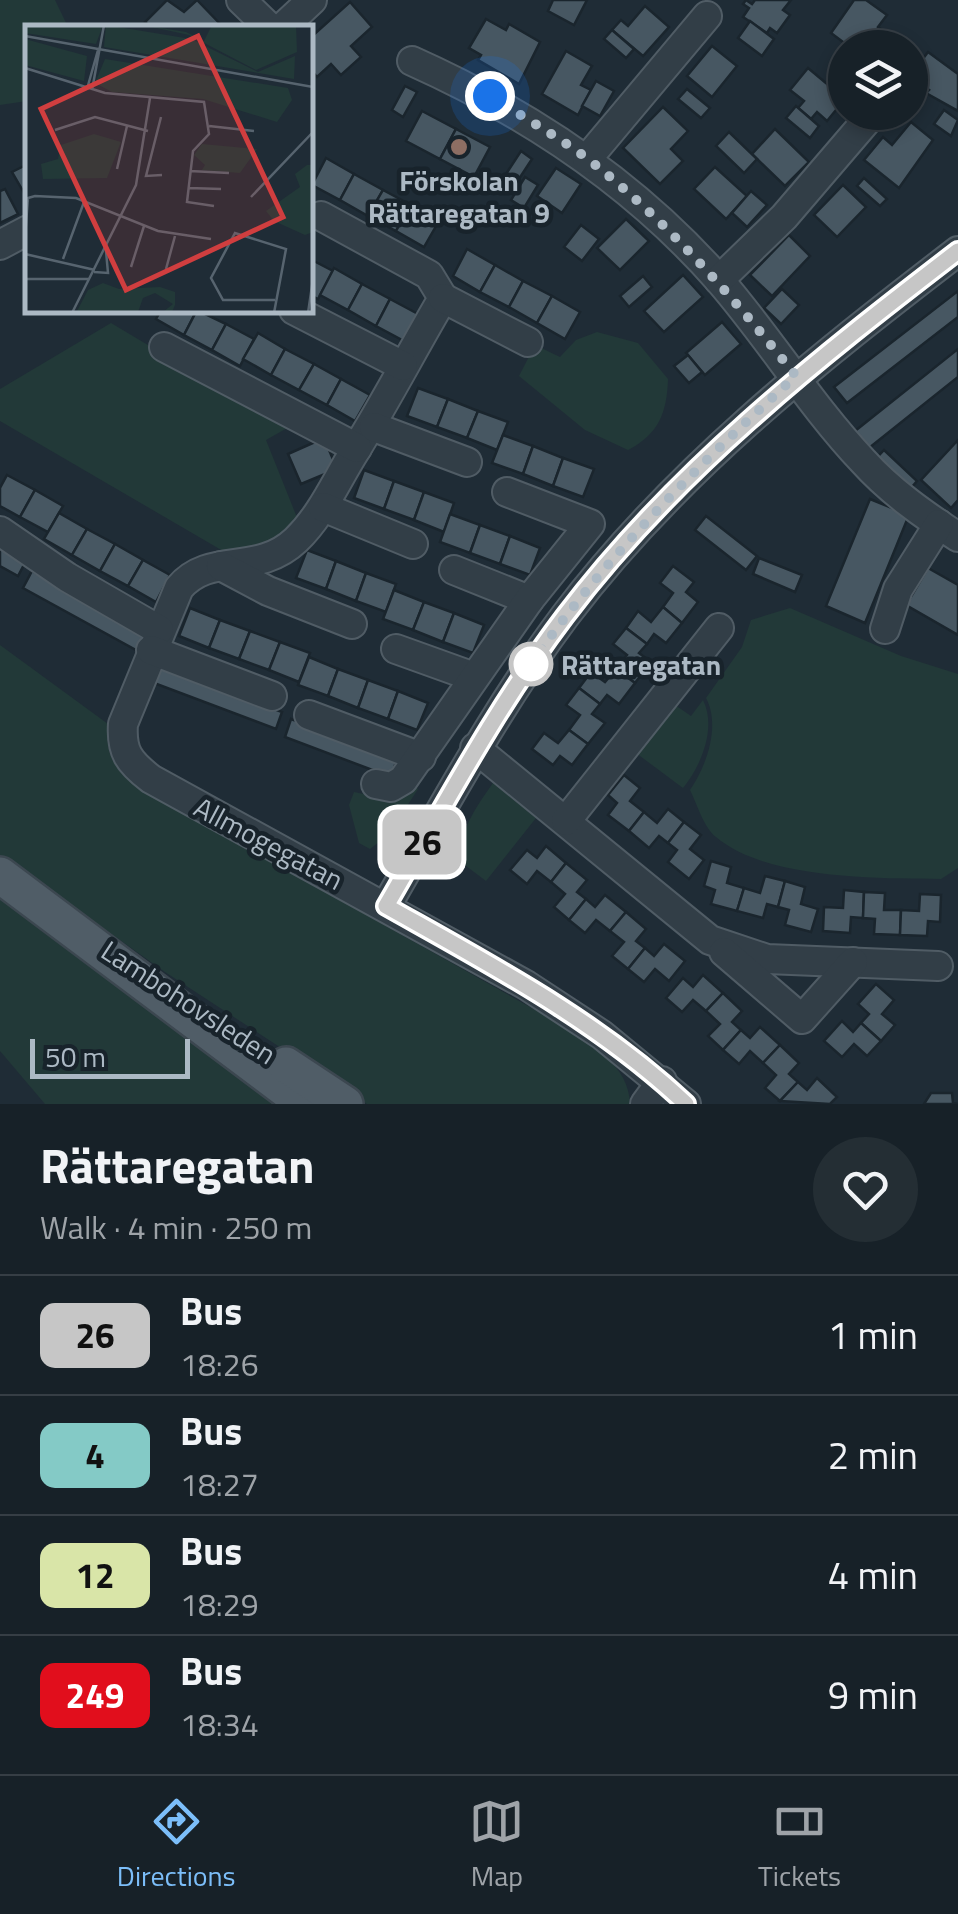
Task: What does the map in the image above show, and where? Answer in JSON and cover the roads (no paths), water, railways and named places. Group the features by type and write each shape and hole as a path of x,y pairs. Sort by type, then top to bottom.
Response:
{"main road":[{"name":"Lambohovsleden","path":"0,876 305,1104"},
{"name":"Lambohovsleden","path":"34,900 345,1104"}],"street":[{"path":"240,0 267,25"},
{"path":"285,25 312,0"},
{"path":"586,158 707,16"},
{"path":"412,61 490,96 586,158 719,280 861,460 948,531 898,590 884,629"},
{"path":"719,280 795,205 859,130"},
{"path":"321,216 429,275 443,298 528,342"},
{"path":"0,245 25,232"},
{"path":"386,906 475,748 542,648 602,570 796,376 958,251"},
{"path":"268,591 267,562 296,540 323,508 443,298"},
{"path":"298,312 404,366"},
{"path":"164,348 365,437 467,462"},
{"path":"376,784 398,785 529,600 590,524 507,492"},
{"path":"323,508 413,544"},
{"path":"0,531 155,640 272,696"},
{"name":"Allmogegatan","path":"267,562 221,566 190,575 155,640 122,724 122,744 128,762 151,779 526,985 653,1093 683,1103"},
{"path":"221,566 268,591 352,624"},
{"path":"454,570 529,600"},
{"path":"566,821 720,628"},
{"path":"396,649 474,677"},
{"path":"310,715 420,757"},
{"path":"475,748 802,1019 853,962"},
{"path":"710,940 767,959 938,966"}],"place":[{"name":"Förskolan Rättaregatan 9","path":"459,147"},
{"name":"Rättaregatan","path":"531,664"}]}
